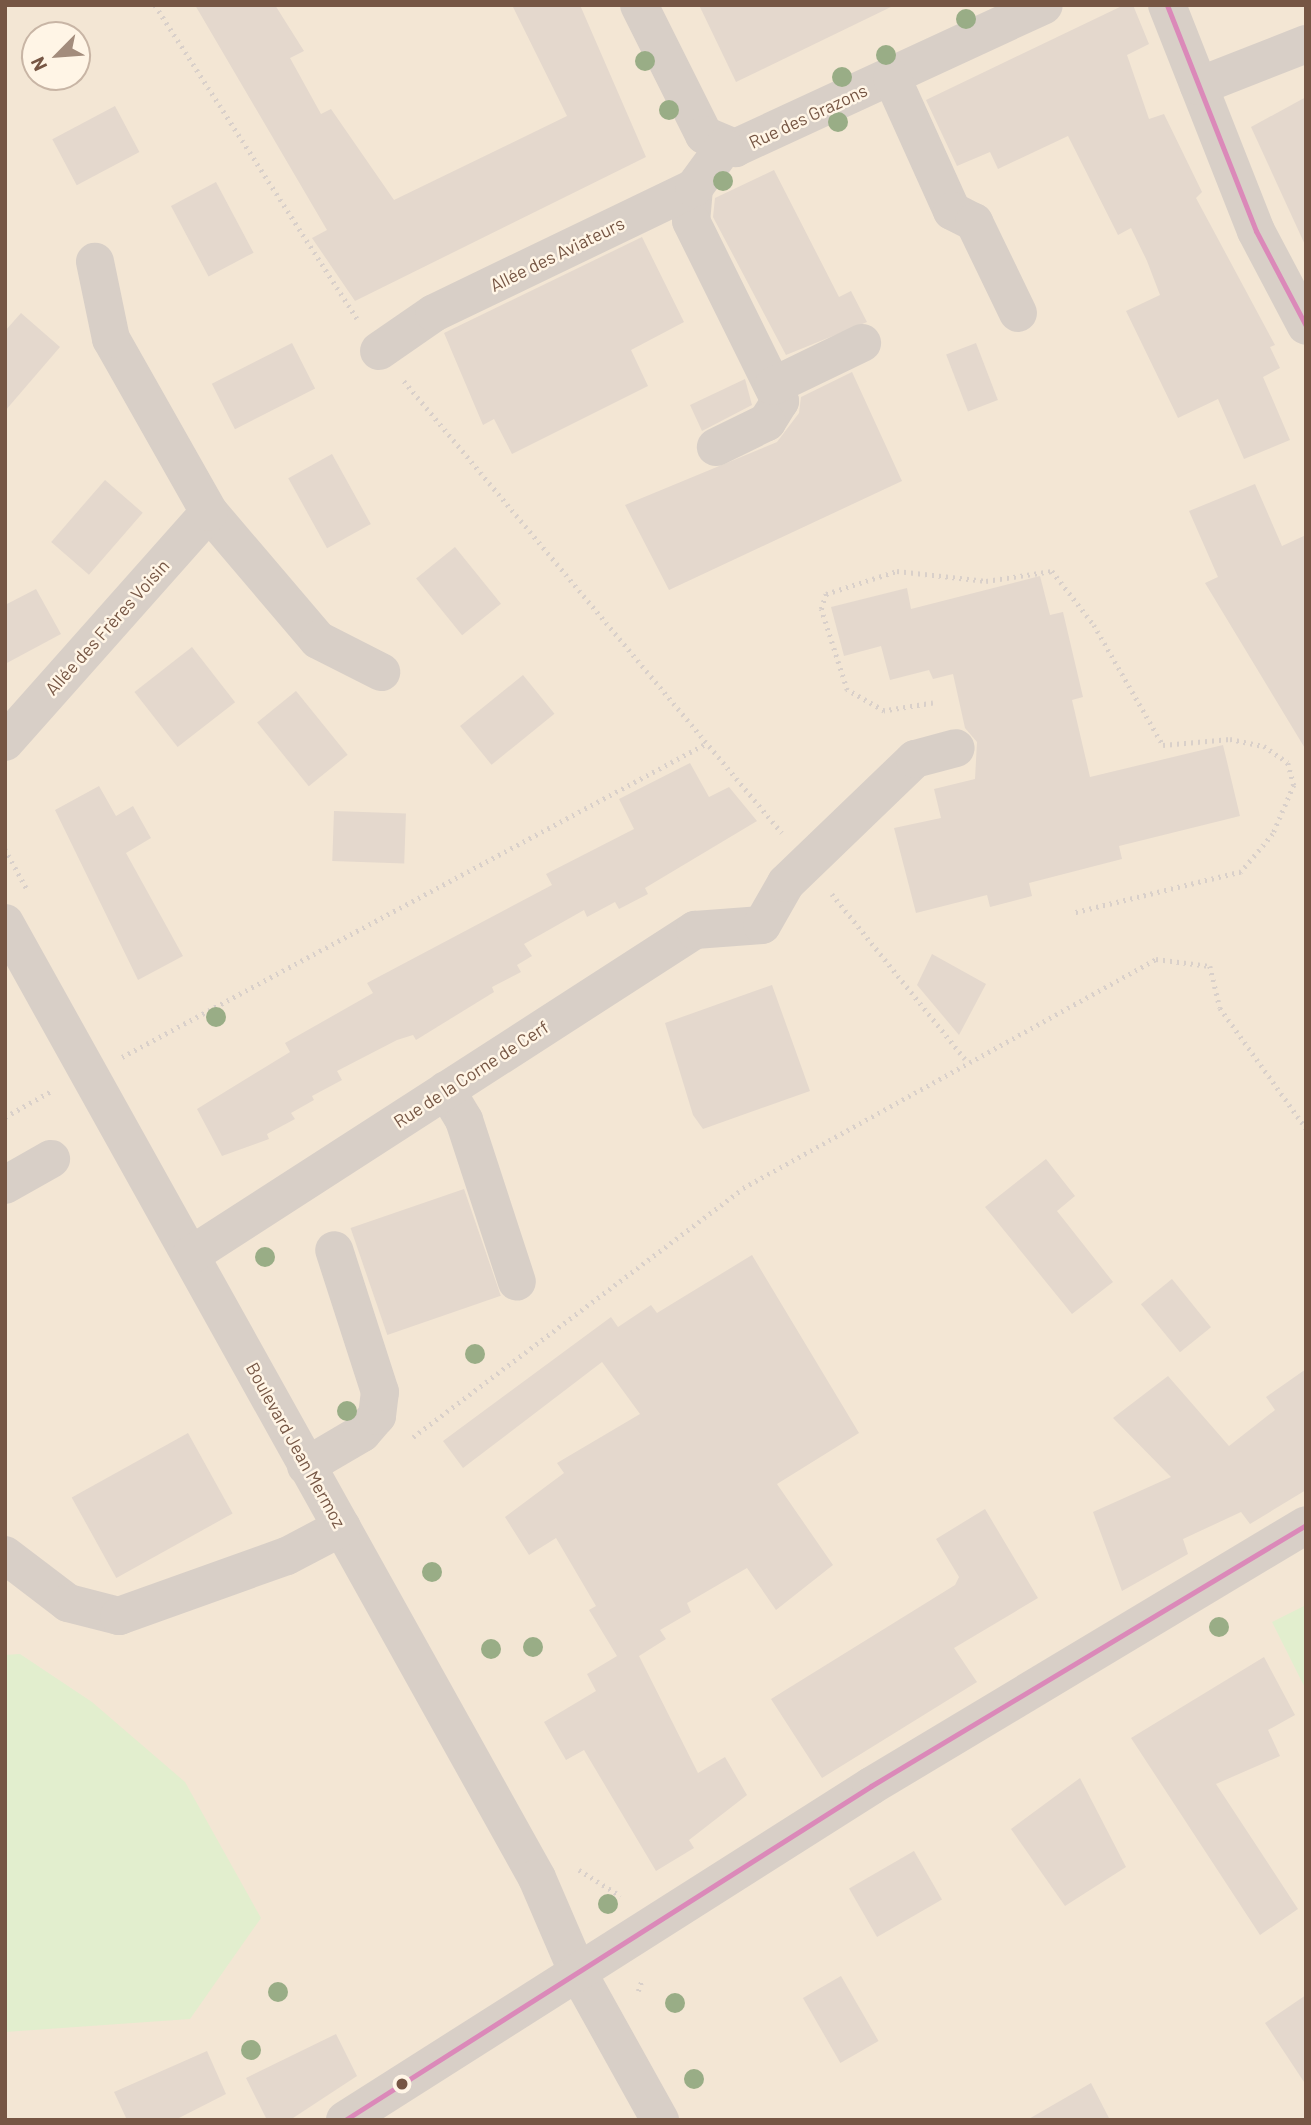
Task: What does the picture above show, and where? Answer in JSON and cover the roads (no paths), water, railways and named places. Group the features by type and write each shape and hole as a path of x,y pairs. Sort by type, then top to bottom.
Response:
{"street":[{"name":"Rue des Grazons","path":"639,5 697,124 724,147 752,144 1044,5"},
{"path":"1167,5 1256,231 1306,326"},
{"path":"1199,86 1306,44"},
{"path":"892,78 952,211 974,222 1017,313"},
{"name":"Allée des Aviateurs","path":"379,351 434,313 694,188 724,147"},
{"path":"694,188 691,221 780,401 775,415 716,447"},
{"path":"95,262 111,339 209,512 318,640 381,672"},
{"path":"773,386 862,343"},
{"name":"Allée des Frères Voisin","path":"5,742 209,512"},
{"name":"Rue de la Corne de Cerf","path":"191,1255 695,930 762,925 786,883 915,758 956,748"},
{"name":"Boulevard Jean Mermoz","path":"6,926 537,1878 577,1971 660,2120"},
{"path":"446,1090 464,1120 517,1282"},
{"path":"5,1185 51,1159"},
{"path":"306,1466 362,1433 378,1404 373,1364 334,1250"},
{"path":"345,2120 577,1971 1306,1525"},
{"path":"11,1571 68,1603 119,1616 287,1556 342,1527"}]}
